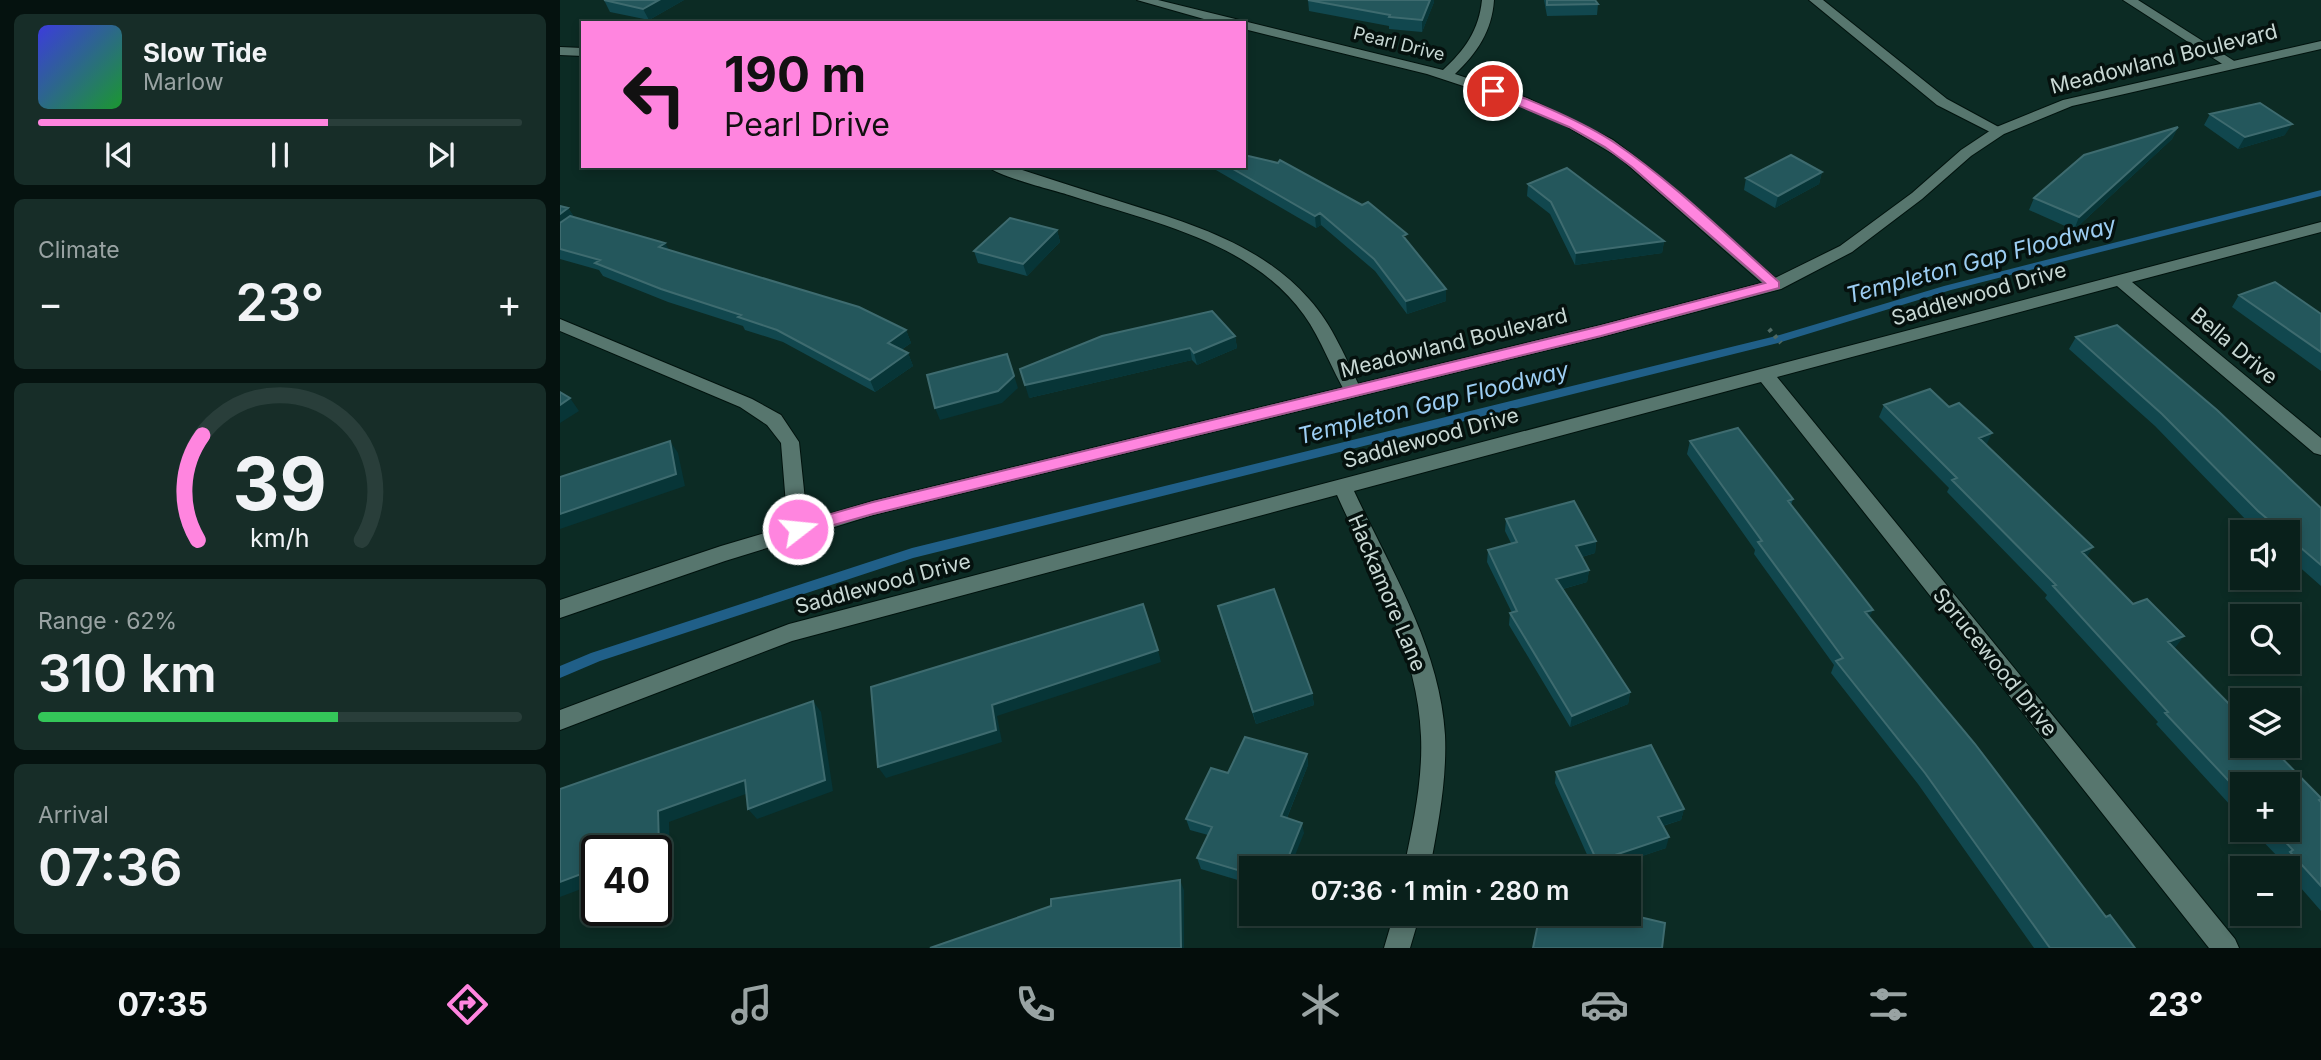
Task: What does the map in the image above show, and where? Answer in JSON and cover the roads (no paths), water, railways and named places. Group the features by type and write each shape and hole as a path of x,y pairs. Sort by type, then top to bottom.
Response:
{"street":[{"path":"1143,0 1226,21"},
{"path":"1445,76 1465,58 1480,38 1488,17 1488,0"},
{"path":"1815,0 1941,102 1999,131"},
{"path":"2129,0 2232,64"},
{"name":"Pearl Drive","path":"1246,26 1445,76 1514,99 1609,144 1636,164 1775,285"},
{"name":"Meadowland Boulevard","path":"560,610 614,589 798,529 1601,331 1775,285 1846,249 1897,212 1957,160 1999,131 2068,103 2321,45"},
{"path":"560,51 581,52"},
{"path":"1000,168 1184,226 1227,245 1269,271 1303,302 1324,331 1353,391"},
{"name":"Saddlewood Drive","path":"560,720 789,633 2321,227"},
{"name":"Bella Drive","path":"2118,279 2321,448"},
{"path":"560,325 746,403 774,420 790,442 798,529"},
{"name":"Sprucewood Drive","path":"1765,375 2226,948"},
{"name":"Hackamore Lane","path":"1342,485 1400,614 1422,675 1433,734 1429,809 1420,856"},
{"path":"1397,948 1403,926"}],"waterway":[{"name":"Templeton Gap Floodway","path":"560,672 596,657 912,553 1778,339 1948,288 2321,193"}]}
